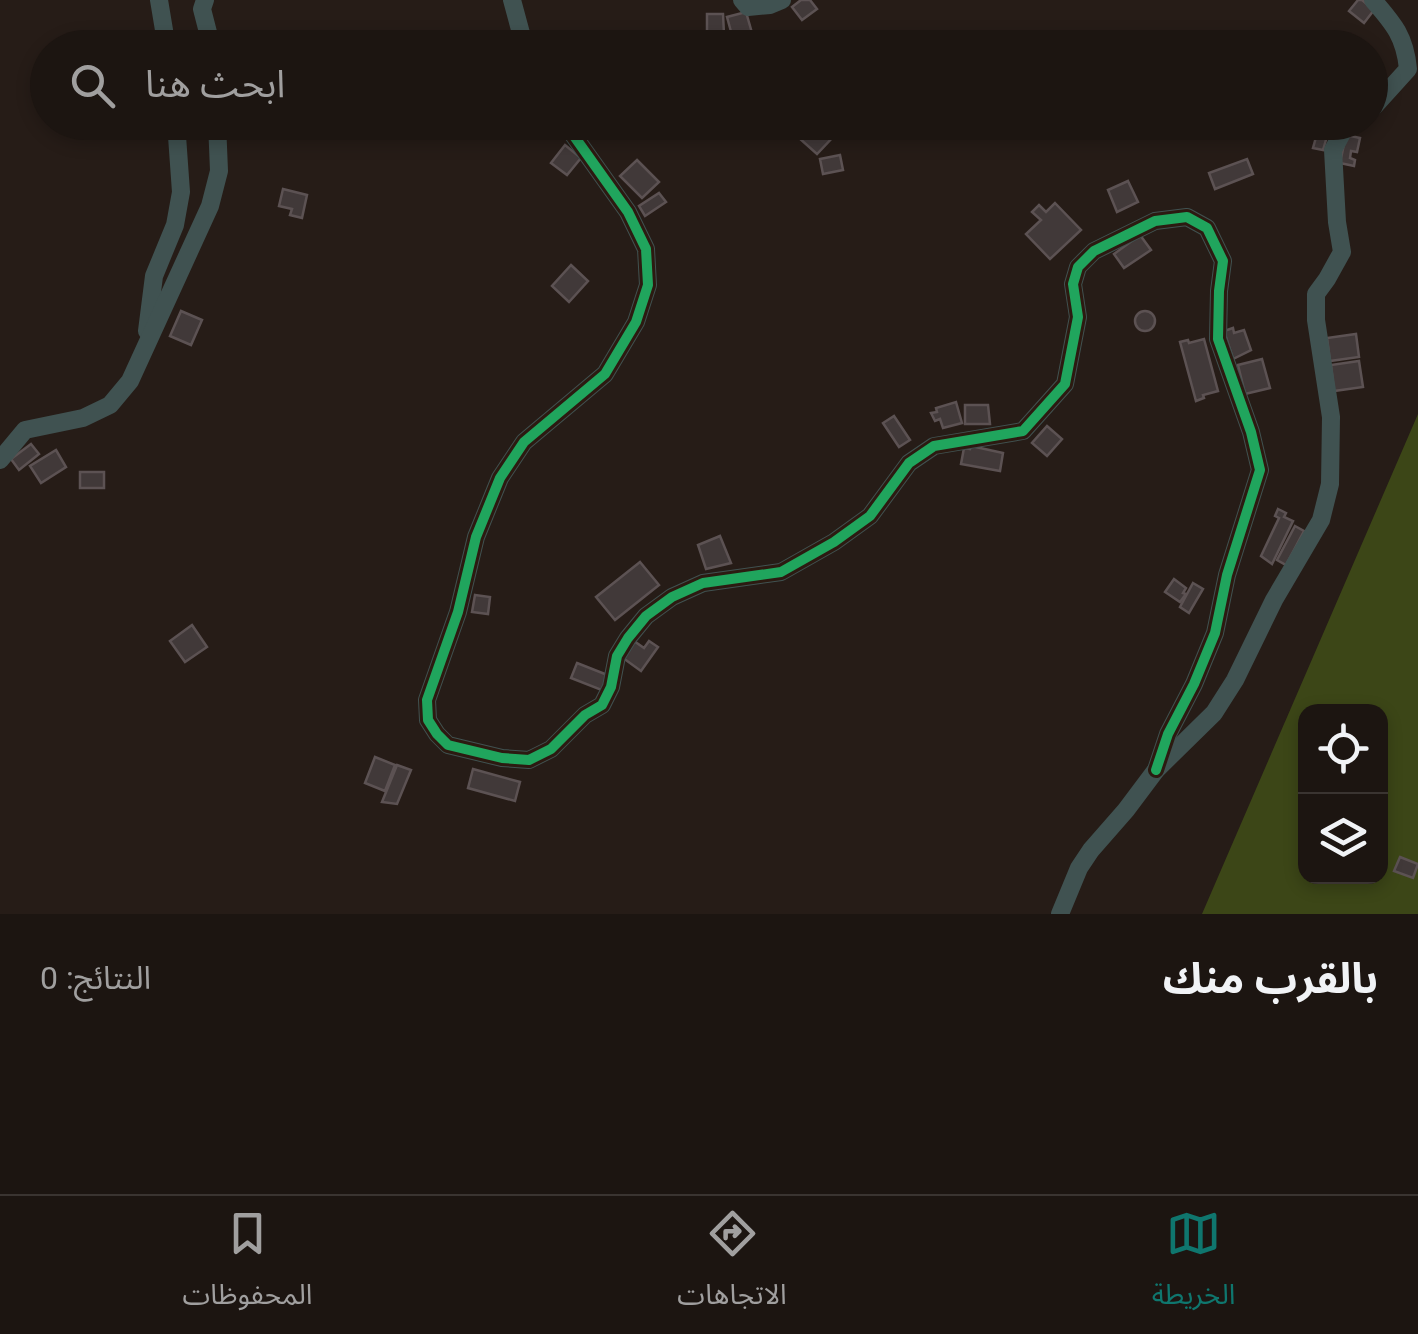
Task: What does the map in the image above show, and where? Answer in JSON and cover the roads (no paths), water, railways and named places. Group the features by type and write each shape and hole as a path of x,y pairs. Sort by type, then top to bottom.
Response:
{"street":[{"path":"159,0 164,30"},
{"path":"204,0 207,30"},
{"path":"512,0 520,30"},
{"path":"742,0 748,7 782,0"},
{"path":"1374,0 1406,46 1408,69 1388,91"},
{"path":"144,351 154,276 174,224 181,192 177,140"},
{"path":"0,460 25,430 83,418 110,405 130,381 210,206 218,170 217,140"},
{"path":"577,140 628,212 646,249 648,284 636,322 605,374 524,442 500,478 476,536 458,612 427,700 428,720 437,734 448,744 502,758 529,760 550,749 602,704 611,687 617,656 628,638 646,616 672,597 703,584 781,572 834,542 870,516 909,463 934,446 1023,431 1065,384 1078,317 1073,284 1078,267 1094,251 1155,222 1188,217 1207,228 1223,261 1218,340 1251,432 1260,470 1227,575 1215,633 1168,734 1156,770"},
{"path":"1060,914 1079,868 1156,770 1214,712 1321,520 1330,484 1331,417 1316,320 1316,294 1342,252 1333,150 1338,140"}]}
